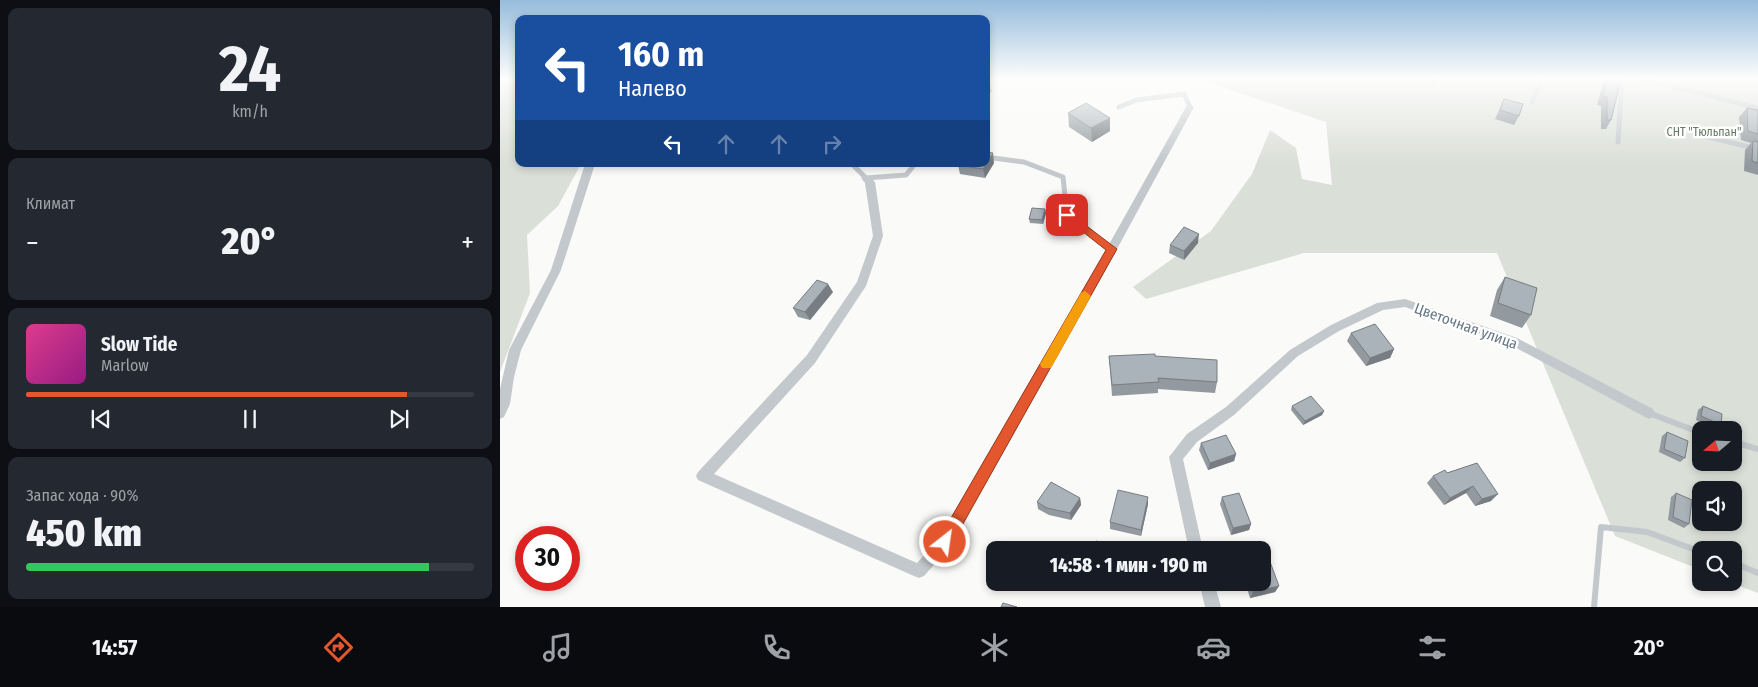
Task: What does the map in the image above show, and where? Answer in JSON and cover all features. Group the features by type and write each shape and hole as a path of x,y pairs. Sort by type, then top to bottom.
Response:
{"street":[{"path":"866,178 870,182 878,236 862,283 812,359 703,476 919,571 945,542 1112,249 1189,107"},
{"path":"500,413 515,350 556,270 589,167"},
{"name":"Цветочная улица","path":"1194,541 1176,456 1192,438 1230,411 1294,352 1335,328 1380,306 1405,303 1513,341 1649,413"},
{"path":"1209,591 1213,607"}],"lane":[{"path":"1618,142 1620,107"},
{"path":"1695,134 1758,149"},
{"path":"990,158 1024,162 1063,178 1067,215 1112,249"},
{"path":"855,167 866,178 906,174 912,167"},
{"path":"1649,413 1692,430"},
{"path":"1742,444 1758,449"},
{"path":"1594,607 1601,527 1647,532 1692,549"},
{"path":"1742,567 1758,573"}],"green space":[{"path":"500,107 515,107 515,167 579,167 558,206 527,235 530,293 500,372"},
{"name":"СНТ \"Тюльпан\"","path":"1283,107 1758,107 1758,593 1742,587 1742,541 1692,541 1692,566 1615,536 1497,253 1304,253 1146,299 1133,287 1211,231 1252,174 1270,130 1296,148 1302,179 1332,185 1326,122"}],"building":[{"path":"1078,107 1093,107 1110,118 1091,128 1068,113"},
{"path":"1501,107 1522,107 1519,116 1500,110"},
{"path":"1607,107 1614,107 1611,120 1607,120"},
{"path":"1747,108 1758,110 1758,134 1748,131"},
{"path":"1753,141 1758,142 1758,163 1752,161"},
{"path":"1032,208 1045,209 1042,220 1029,219"},
{"path":"1184,227 1199,234 1184,251 1170,245"},
{"path":"1505,277 1537,288 1531,315 1498,303"},
{"path":"817,280 828,284 805,312 793,308"},
{"path":"1375,324 1394,349 1370,358 1351,333"},
{"path":"1155,354 1155,356 1217,360 1217,382 1158,378 1159,382 1112,385 1109,356"},
{"path":"1311,396 1324,411 1305,421 1292,406"},
{"path":"1703,406 1722,414 1721,421 1712,421 1701,416"},
{"path":"1667,432 1688,441 1685,458 1664,449"},
{"path":"1226,435 1236,454 1210,463 1201,443"},
{"path":"1477,463 1498,494 1482,499 1473,486 1450,498 1433,476 1445,470 1447,473"},
{"path":"1051,482 1080,498 1070,513 1047,508 1037,502"},
{"path":"1118,490 1148,497 1141,530 1110,522"},
{"path":"1239,493 1251,524 1233,528 1222,497"},
{"path":"1676,493 1692,500 1689,524 1673,517"},
{"path":"1271,564 1279,586 1271,588"},
{"path":"1003,603 1017,607 1001,607"}],"slow traffic":[{"path":"1046,364 1085,296"}],"route":[{"path":"945,542 1112,249 1067,215"}]}
